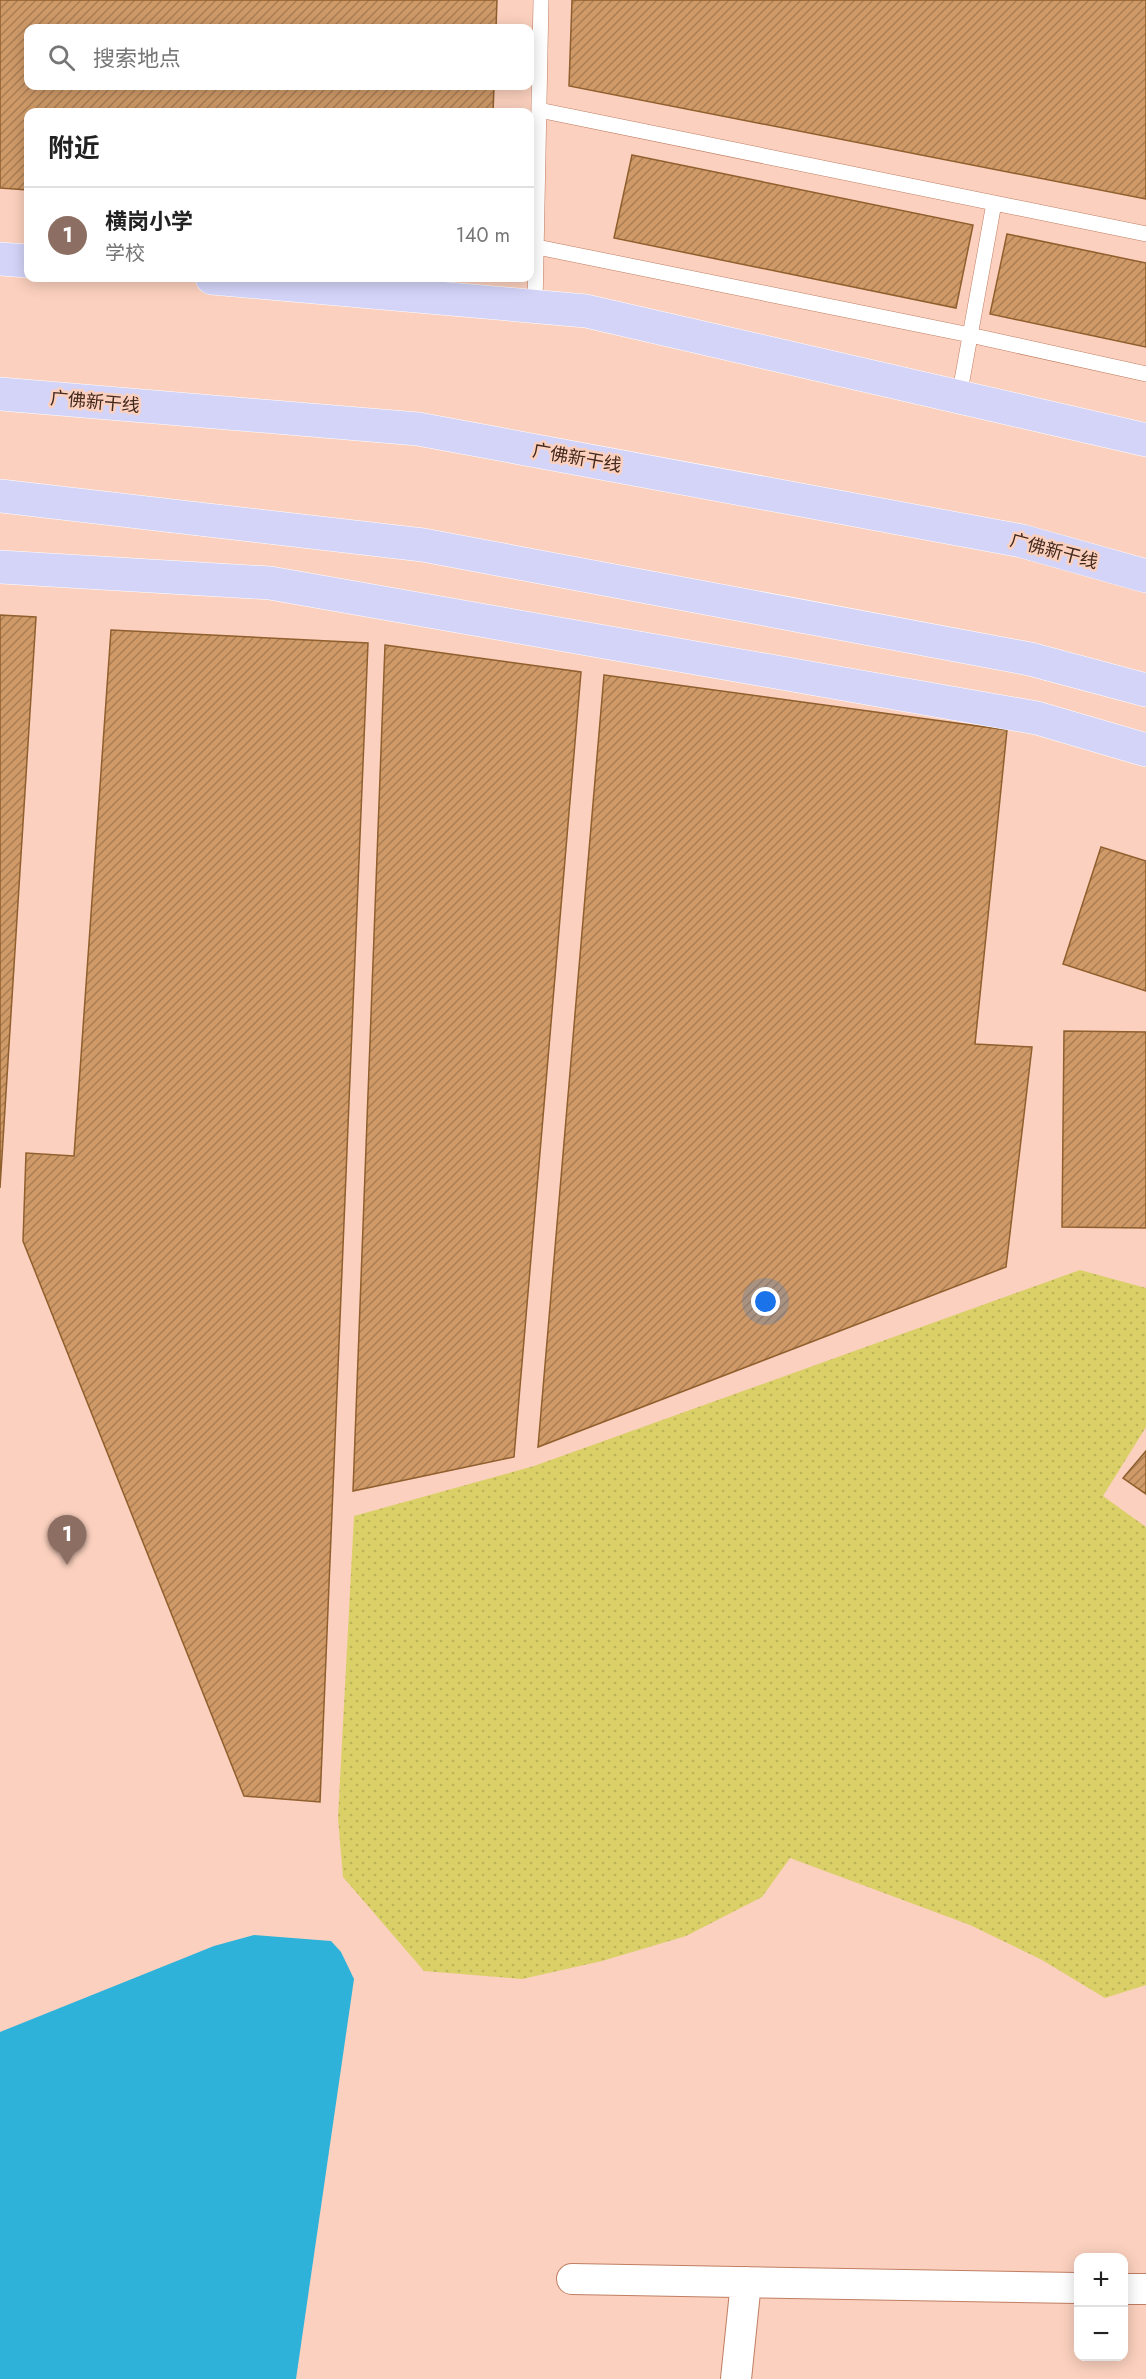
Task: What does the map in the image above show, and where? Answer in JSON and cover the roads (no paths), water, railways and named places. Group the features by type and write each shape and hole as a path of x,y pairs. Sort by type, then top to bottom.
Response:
{"main road":[{"path":"0,259 24,261"},
{"path":"258,282 586,311 1146,440"},
{"name":"广佛新干线","path":"0,394 418,429 1022,541 1146,576"},
{"path":"0,496 423,545 1030,659 1146,690"},
{"path":"0,567 270,583 1037,718 1146,750"}],"street":[{"path":"572,2279 1074,2288"},
{"path":"736,2379 746,2282"},
{"path":"1128,2289 1146,2289"}],"lane":[{"path":"535,306 541,0"},
{"path":"539,110 1146,234"},
{"path":"959,397 994,203"},
{"path":"537,247 970,335 1146,374"}],"water":[{"path":"254,1935 331,1941 341,1952 354,1979 296,2379 0,2379 0,2032 214,1946"}],"place":[{"name":"横岗小学","path":"67,1565"}]}
